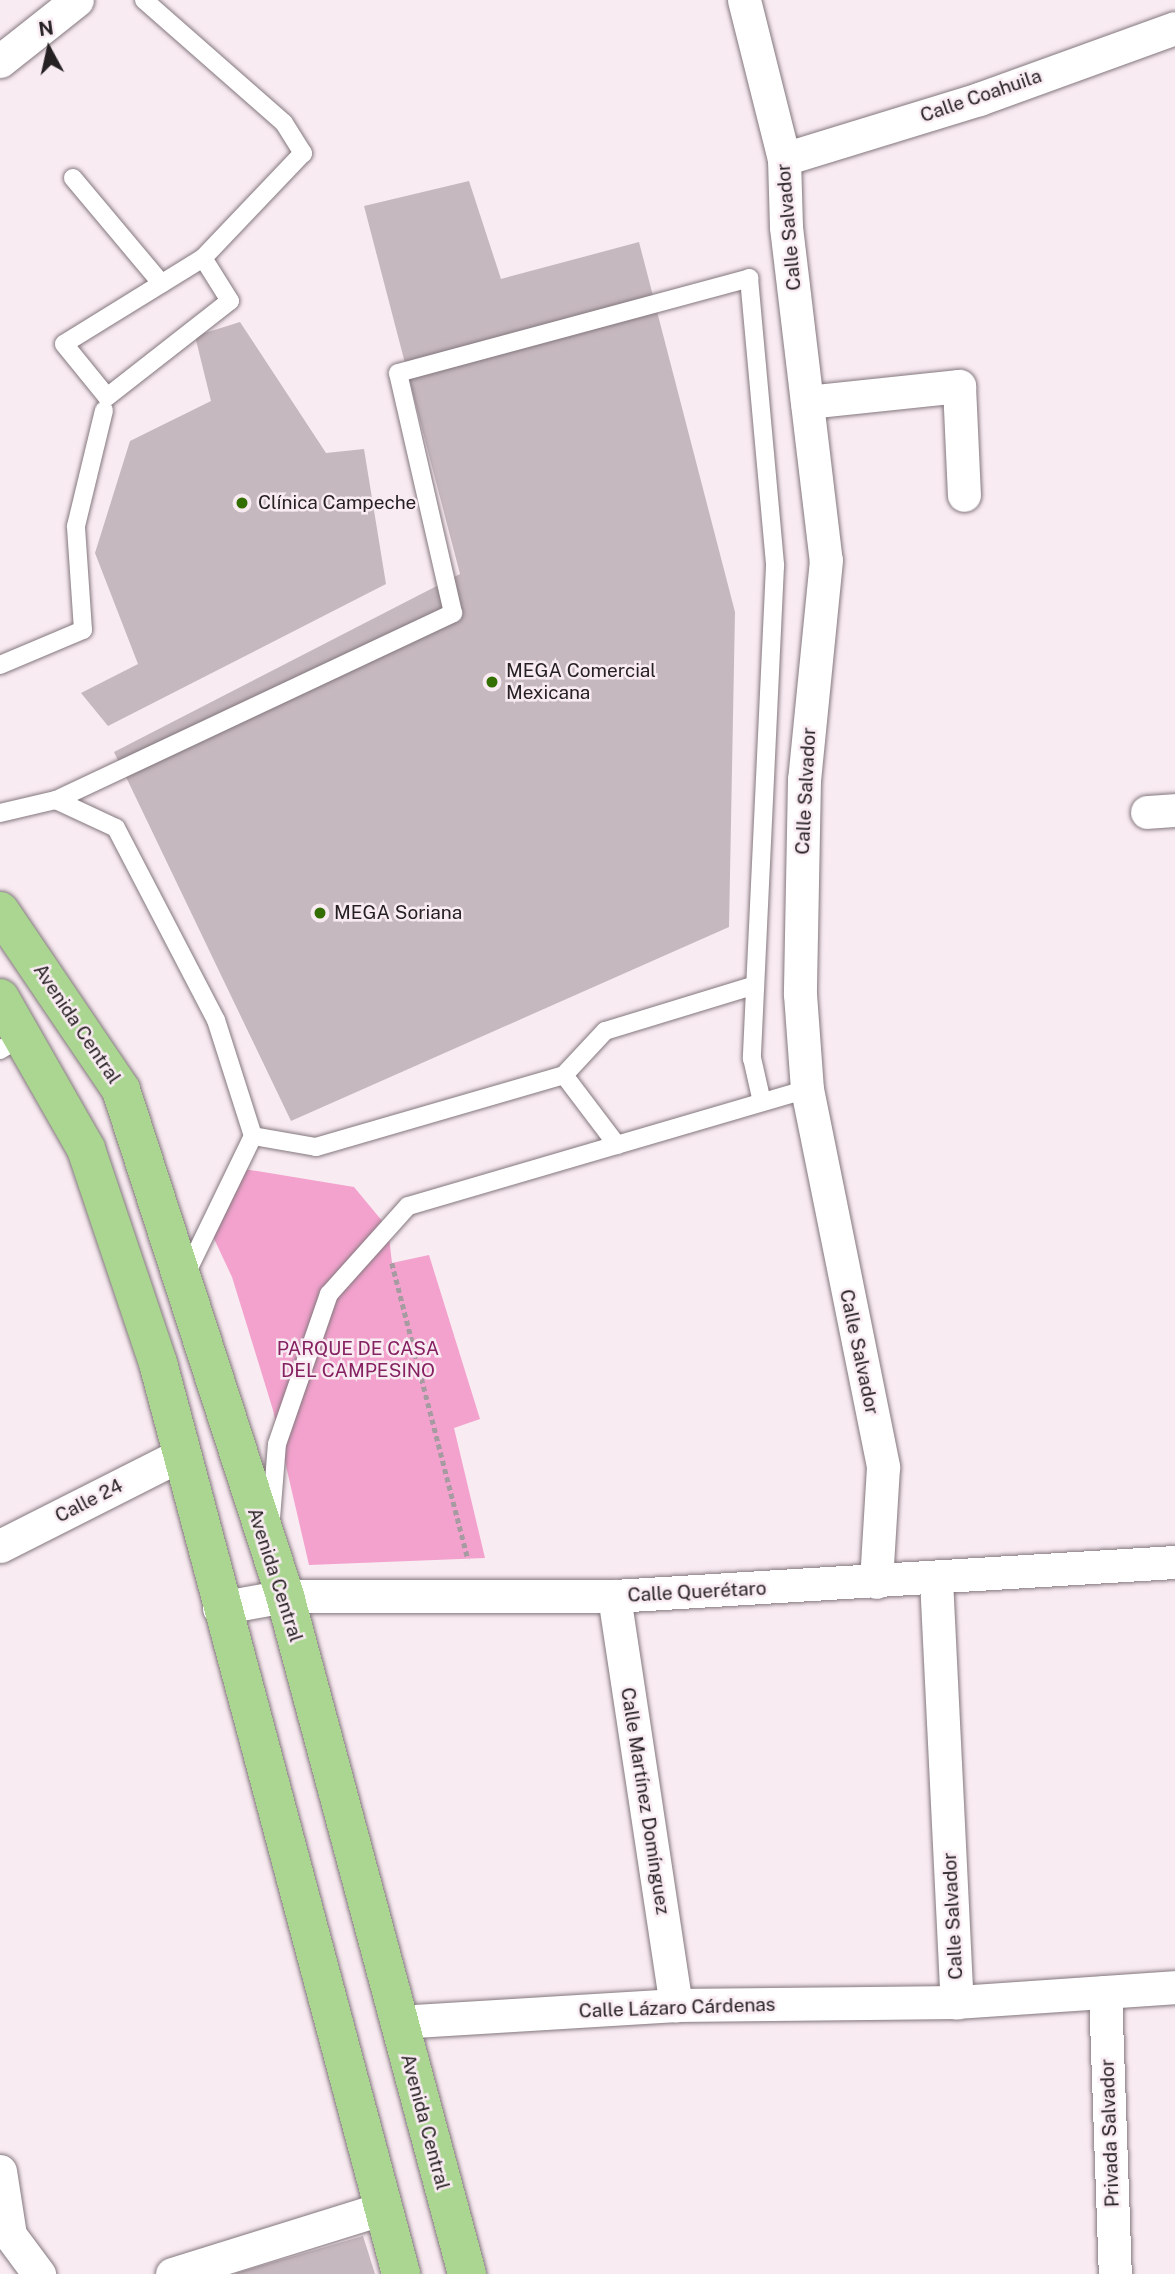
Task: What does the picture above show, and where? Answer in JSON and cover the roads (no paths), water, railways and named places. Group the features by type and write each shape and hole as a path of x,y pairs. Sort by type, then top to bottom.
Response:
{"main road":[{"name":"Avenida Central","path":"0,911 121,1090 285,1596 467,2274"},
{"path":"0,998 11,1044 86,1149 158,1363 178,1456 381,2209 401,2274"}],"street":[{"path":"0,61 77,0"},
{"name":"Calle Salvador","path":"744,0 784,159 807,402 826,560 804,779 800,994 807,1089 883,1467 876,1582"},
{"name":"Calle Coahuila","path":"784,159 979,99 1175,28"},
{"path":"807,402 959,386 964,495"},
{"name":"Calle 24","path":"0,1546 178,1456"},
{"name":"Calle Querétaro","path":"219,1608 285,1596 614,1597 1175,1562"},
{"name":"Calle Salvador","path":"936,1579 957,2002"},
{"name":"Calle Martínez Domínguez","path":"614,1597 676,2005"},
{"name":"Calle Lázaro Cárdenas","path":"398,2022 676,2005 957,2002 1175,1987"},
{"name":"Privada Salvador","path":"1105,1992 1115,2274"},
{"path":"0,2171 10,2235 39,2274"},
{"path":"172,2274 381,2209"}],"lane":[{"path":"144,0 284,123 303,153 203,258 64,344 107,397 230,301 203,258"},
{"path":"73,178 162,284"},
{"path":"0,813 56,800 453,613 398,373 749,278 775,566 752,1058 762,1102"},
{"path":"0,666 83,630 76,526 104,411"},
{"path":"56,800 116,828 216,1020 253,1136 183,1282"},
{"path":"253,1136 316,1147 565,1075 605,1031 755,985"},
{"path":"565,1075 617,1145"},
{"path":"269,1553 276,1444 329,1294 408,1206 807,1089"}],"place":[{"name":"Clínica Campeche","path":"242,503"},
{"name":"MEGA Comercial Mexicana","path":"492,682"},
{"name":"MEGA Soriana","path":"320,913"}],"park label":[{"name":"PARQUE DE CASA DEL CAMPESINO","path":"358,1360"}]}
